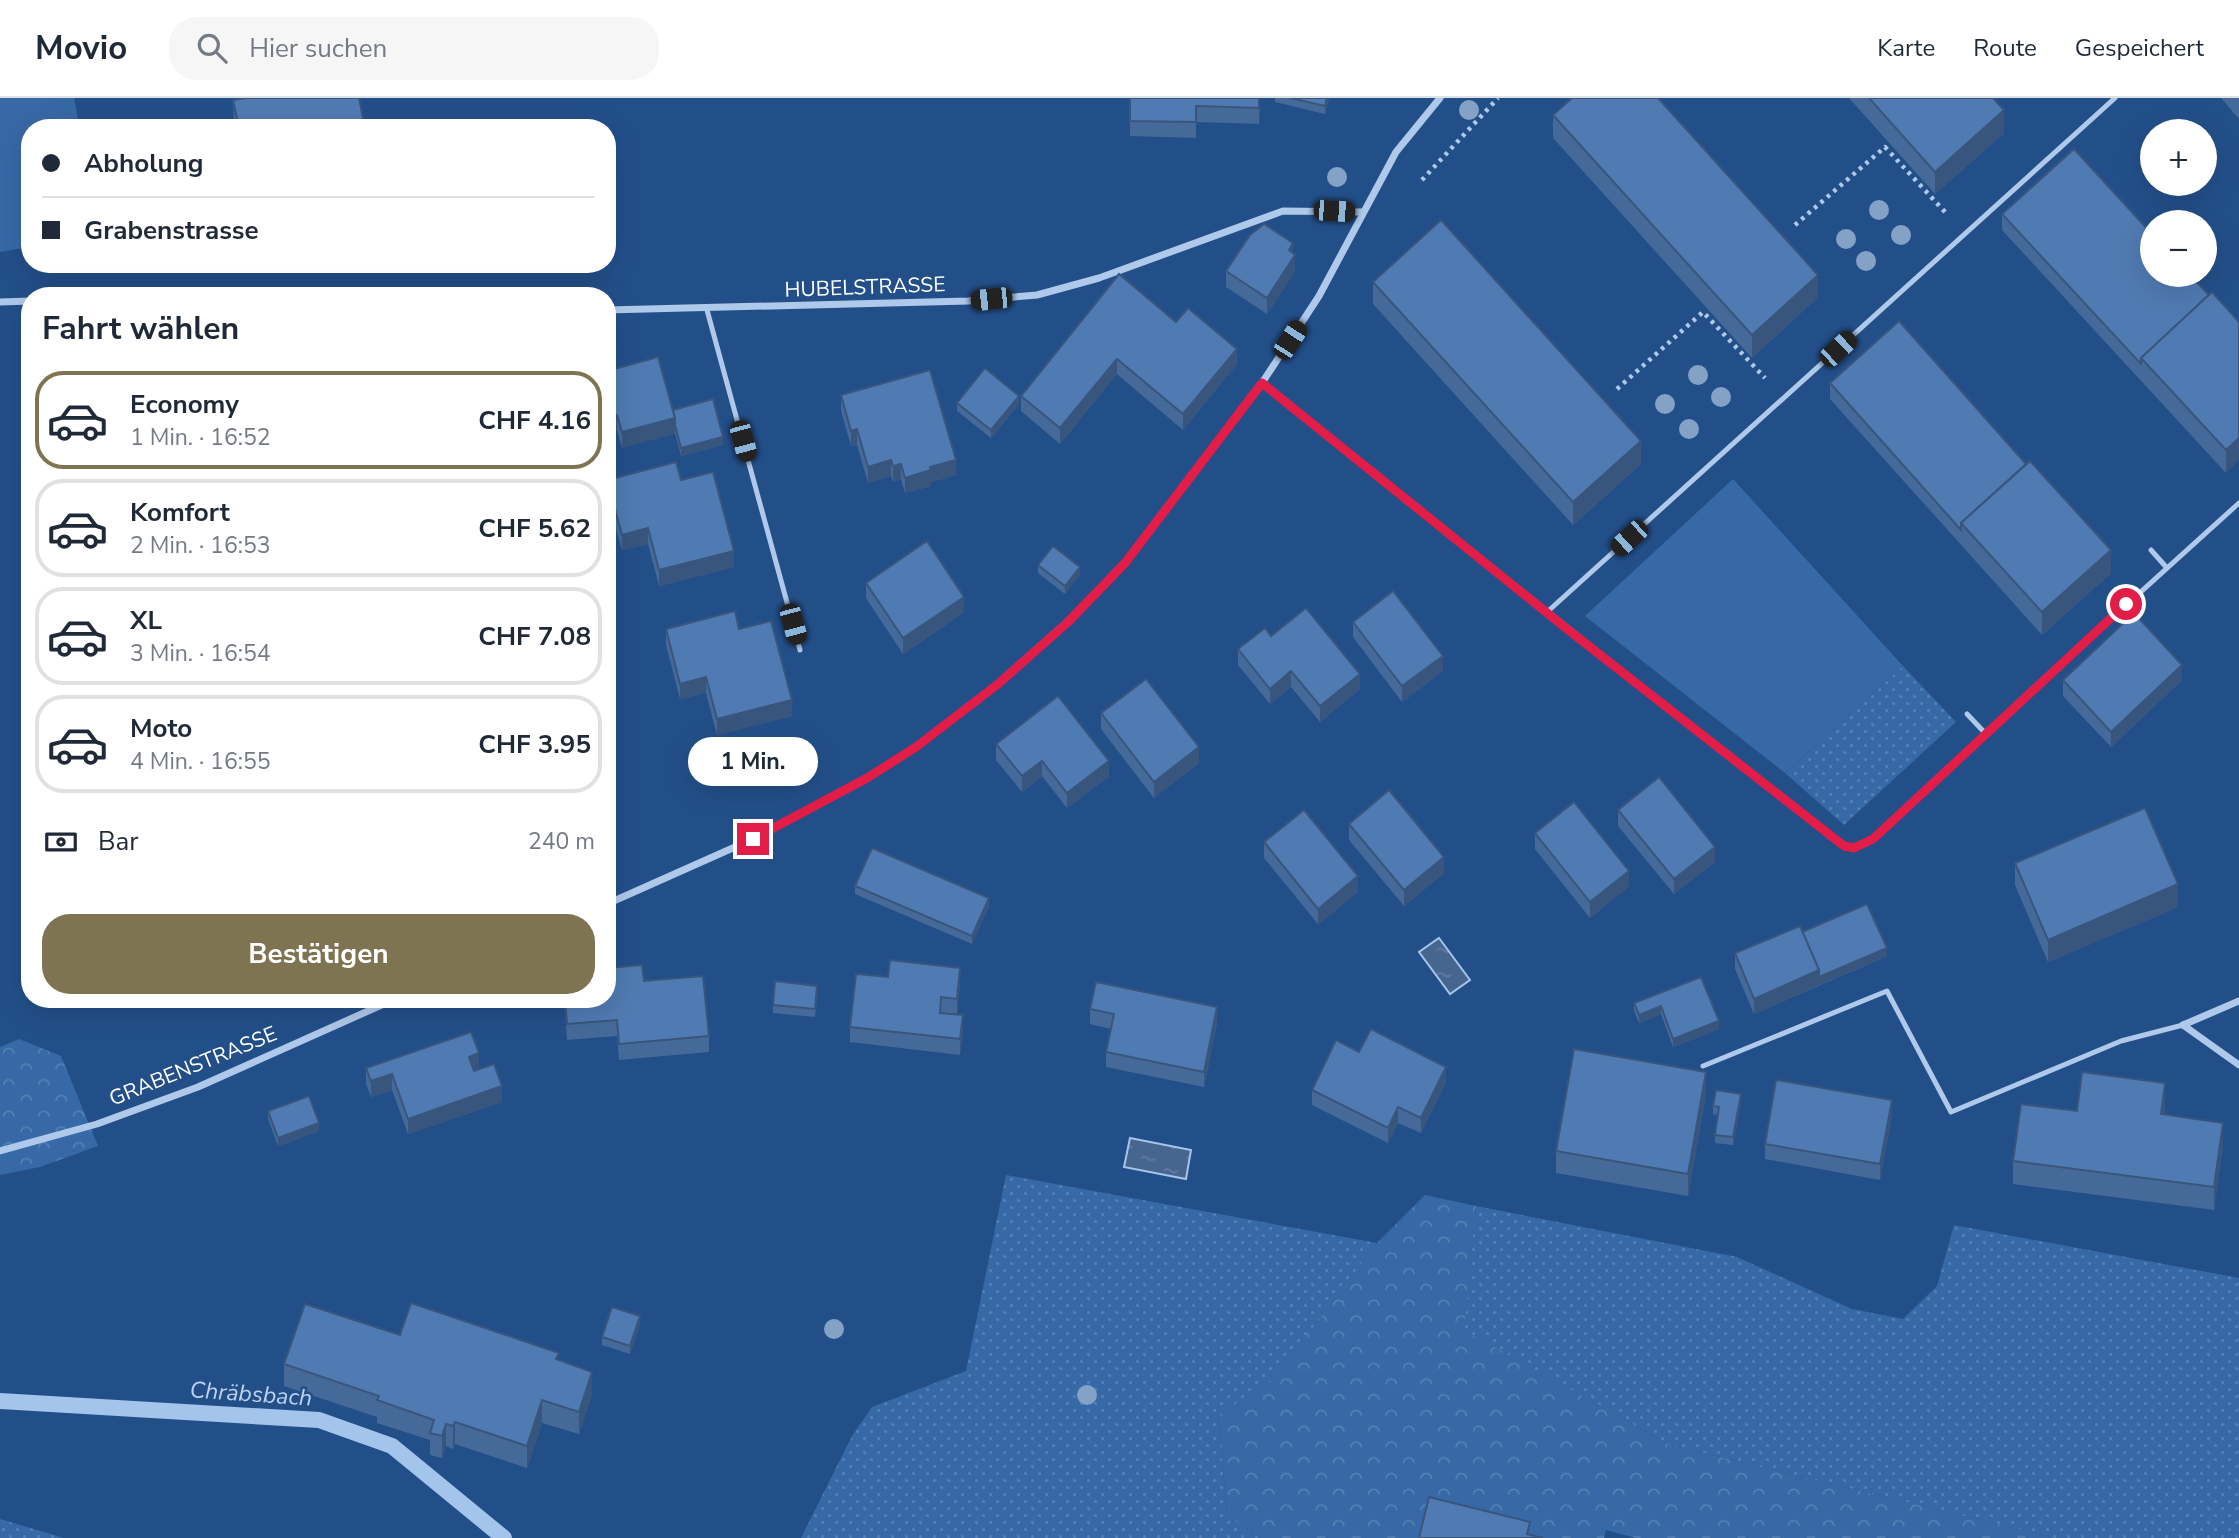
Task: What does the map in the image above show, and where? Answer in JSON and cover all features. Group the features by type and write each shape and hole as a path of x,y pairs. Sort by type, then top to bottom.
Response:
{"street":[{"path":"616,900 753,839 867,778 916,747 998,684 1068,622 1125,563 1262,383 1319,296 1396,152 1440,98"},
{"name":"HUBELSTRASSE","path":"616,310 968,302 1037,295 1098,278 1283,211 1362,212"},
{"path":"0,302 21,301"},
{"path":"2183,1025 2239,1001"},
{"name":"GRABENSTRASSE","path":"0,1151 97,1124 198,1087 375,1008"},
{"path":"2183,1025 2239,1065"}],"lane":[{"path":"1546,613 2115,98"},
{"path":"707,310 800,650"},
{"path":"1262,383 1546,613 1844,846 1854,848 1873,839 1984,733 2239,503"},
{"path":"2151,550 2167,568"},
{"path":"1967,714 1984,733"},
{"path":"1703,1066 1887,991 1951,1112 2121,1041 2183,1025"}],"path":[{"path":"1422,180 1498,98"},
{"path":"1795,225 1885,147 1940,206"},
{"path":"1617,389 1703,312 1759,373"}],"green space":[{"path":"0,98 74,98 78,119 21,119 21,248 0,252"},
{"path":"1733,479 1903,666 1785,773 1585,616"},
{"path":"1903,666 1956,722 1844,825 1785,773"},
{"path":"19,1039 61,1056 98,1146 40,1167 0,1175 0,1047"},
{"path":"1006,1175 1377,1243 1272,1382 1218,1415 1227,1515 1260,1538 801,1538 852,1436 872,1407 966,1371"},
{"path":"1425,1195 1476,1206 1464,1330 1670,1445 2055,1538 1636,1538 1606,1530 1604,1538 1260,1538 1227,1515 1218,1415 1272,1381 1377,1243"},
{"path":"1476,1206 1737,1257 1852,1309 1903,1319 1937,1286 1954,1225 2239,1278 2239,1538 2055,1538 1670,1445 1463,1330"},
{"path":"0,1519 64,1538 0,1538"}],"water":[{"path":"1439,938 1470,980 1450,994 1419,952"},
{"path":"1130,1138 1191,1150 1186,1179 1124,1167"}],"building":[{"path":"359,98 363,119 237,119 233,100"},
{"path":"1130,98 1259,98 1259,108 1196,106 1196,122 1130,121"},
{"path":"1291,98 1327,98 1325,106"},
{"path":"1572,98 1658,98 1818,275 1752,335 1553,115"},
{"path":"1869,98 1993,98 2004,110 1935,172"},
{"path":"2074,149 2140,221 2140,287 2201,287 2209,295 2141,358 2141,364 2002,214"},
{"path":"1441,220 1641,441 1573,502 1373,282"},
{"path":"1264,224 1293,243 1289,250 1295,255 1267,298 1226,271 1250,235"},
{"path":"1119,274 1176,322 1188,308 1237,349 1183,414 1117,359 1060,428 1021,396"},
{"path":"2212,292 2239,322 2239,438 2226,450 2141,358"},
{"path":"1899,321 2026,464 1961,523 1961,530 1830,383"},
{"path":"658,357 675,418 622,432 616,415 616,369"},
{"path":"985,368 1019,396 991,430 957,403"},
{"path":"930,370 956,460 905,478 901,464 893,466 891,460 868,467 857,429 851,431 841,395"},
{"path":"713,399 723,437 681,448 673,410"},
{"path":"2030,461 2111,550 2042,612 1961,523"},
{"path":"676,462 681,480 713,472 734,551 659,570 648,528 622,535 616,513 616,478"},
{"path":"927,541 964,597 903,638 866,583"},
{"path":"1053,546 1080,567 1065,586 1038,565"},
{"path":"1393,591 1443,656 1402,686 1353,622"},
{"path":"1306,608 1360,674 1320,706 1291,671 1270,689 1238,649 1265,628 1271,636"},
{"path":"735,611 739,629 771,621 792,700 717,719 706,677 680,684 666,629"},
{"path":"2134,613 2182,665 2111,732 2063,680"},
{"path":"1146,679 1199,747 1154,782 1101,713"},
{"path":"1058,696 1109,761 1067,793 1042,761 1022,776 996,744"},
{"path":"1659,777 1715,847 1674,879 1618,810"},
{"path":"1389,790 1444,857 1404,890 1349,824"},
{"path":"1574,802 1629,871 1590,902 1535,833"},
{"path":"2145,808 2178,884 2048,940 2015,863"},
{"path":"1304,810 1358,876 1318,909 1264,842"},
{"path":"872,848 989,898 972,936 855,886"},
{"path":"1867,904 1887,948 1819,977 1819,970 1802,932"},
{"path":"1800,926 1819,970 1754,999 1735,953"},
{"path":"890,960 960,968 957,999 941,997 940,1013 963,1015 960,1039 850,1027 856,974 888,977"},
{"path":"642,965 644,981 703,976 709,1036 619,1044 617,1020 567,1024 566,1008 616,1008 616,967"},
{"path":"1701,977 1719,1021 1673,1039 1661,1006 1639,1015 1634,1003"},
{"path":"775,981 817,986 815,1009 773,1005"},
{"path":"1096,982 1217,1007 1204,1072 1106,1052 1114,1014 1090,1009"},
{"path":"1371,1029 1446,1067 1421,1118 1398,1107 1388,1128 1312,1090 1336,1040 1359,1052"},
{"path":"471,1032 479,1053 469,1057 474,1071 494,1064 502,1086 408,1119 392,1074 371,1081 366,1068"},
{"path":"1574,1049 1706,1072 1688,1174 1556,1151"},
{"path":"2082,1072 2165,1083 2161,1114 2223,1123 2214,1187 2013,1161 2021,1104 2077,1111"},
{"path":"1776,1080 1892,1100 1880,1164 1765,1144"},
{"path":"1716,1090 1741,1094 1733,1137 1715,1135 1719,1107 1713,1106"},
{"path":"309,1096 319,1123 278,1138 268,1111"},
{"path":"411,1303 559,1353 556,1359 592,1372 579,1412 542,1400 527,1446 455,1422 453,1426 446,1424 442,1436 430,1433 434,1420 377,1400 379,1396 284,1364 305,1304 400,1335"},
{"path":"612,1307 640,1316 630,1346 602,1337"},
{"path":"1429,1497 1530,1522 1527,1534 1543,1538 1419,1538"}],"waterway":[{"name":"Chräbsbach","path":"0,1401 319,1420 392,1446 504,1538"}],"route":[{"path":"753,839 867,778 916,747 998,684 1068,622 1125,563 1262,383 1567,629 1844,846 1864,846 1873,839 1984,733 2126,604"}]}
